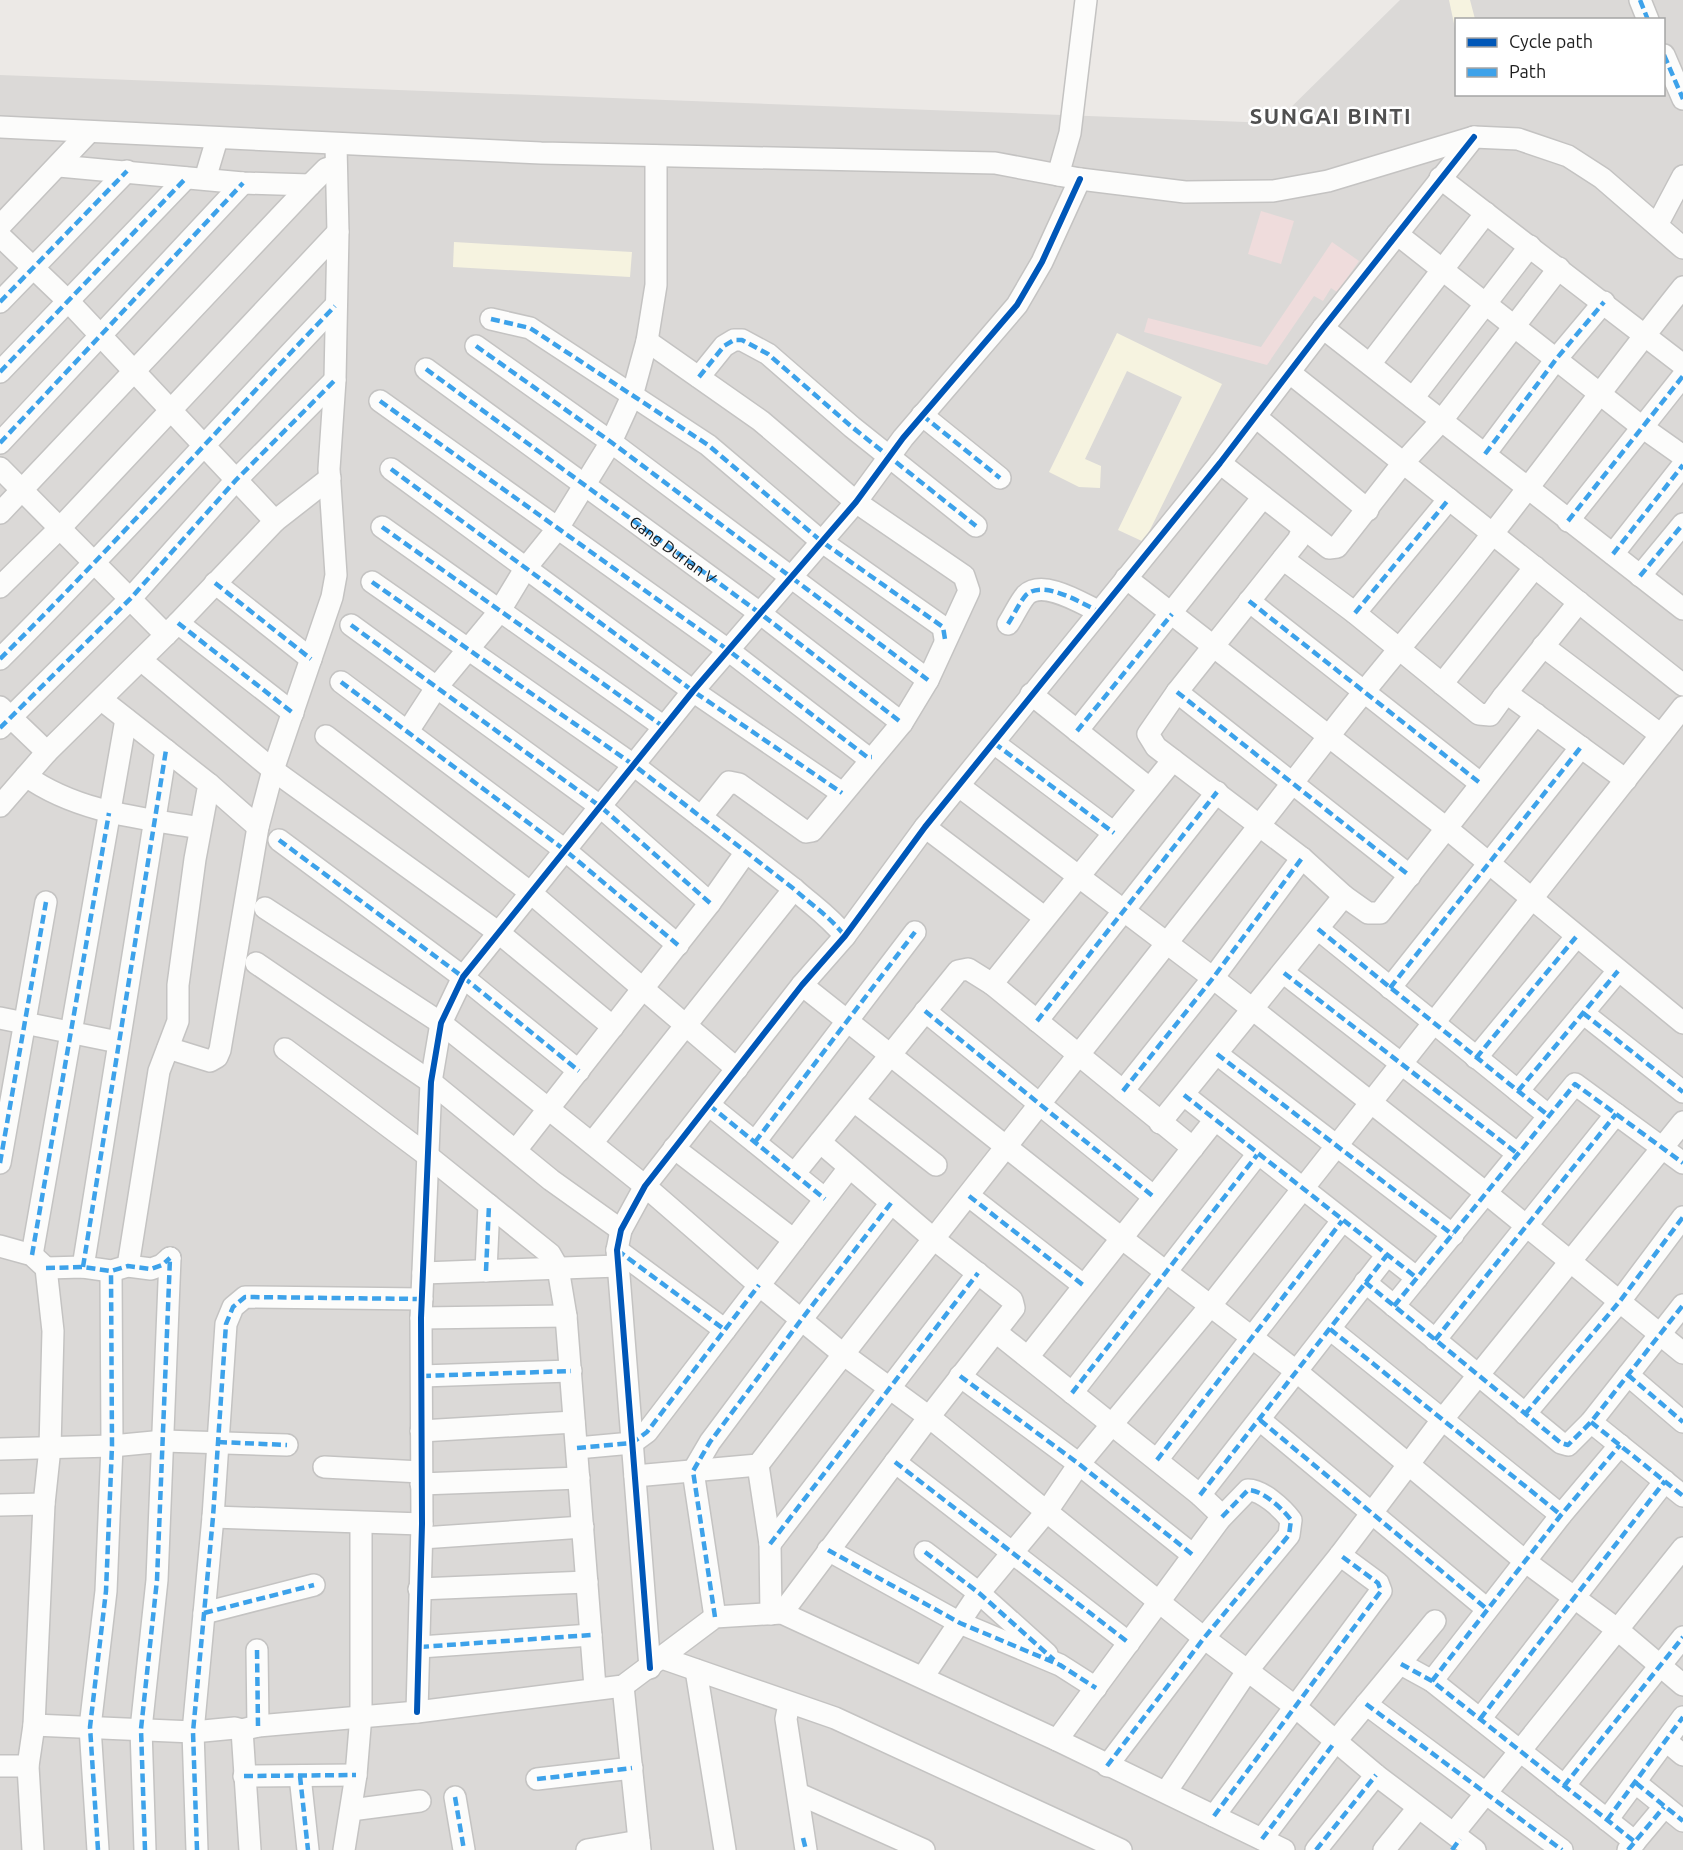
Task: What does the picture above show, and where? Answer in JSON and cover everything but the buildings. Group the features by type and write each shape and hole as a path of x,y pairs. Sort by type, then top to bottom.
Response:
{"street":[{"path":"1058,175 1070,133 1086,0"},
{"path":"1640,0 1647,18"},
{"path":"1665,57 1683,99"},
{"path":"0,127 217,139 335,156 656,156 995,163 1080,179 1185,192 1273,191 1328,181 1474,137 1518,139 1568,156 1602,178 1683,248"},
{"path":"0,226 89,132"},
{"path":"656,1663 632,1443 619,1248 645,1186 802,985 846,936 926,827 1031,694 1220,463 1474,137"},
{"path":"0,372 195,178 217,139"},
{"path":"0,513 326,169 335,156"},
{"path":"168,1048 210,1061 217,1057 220,1050 258,827 273,770 311,659 336,575 330,478 335,380 338,232 335,156"},
{"path":"408,731 436,688 499,612 525,569 558,528 611,442 632,396 647,341 656,285 656,156"},
{"path":"59,166 243,183 310,185"},
{"path":"0,303 127,171"},
{"path":"1657,225 1683,176"},
{"path":"1440,178 1646,334 1683,365"},
{"path":"417,1712 422,1531 421,1309 431,1082 441,1023 463,977 693,690 856,502 922,415 946,392 1017,305 1042,262 1080,179"},
{"path":"0,443 243,183"},
{"path":"1370,364 1486,213"},
{"path":"0,587 61,527 338,232"},
{"path":"1397,234 1642,427 1683,456"},
{"path":"0,236 69,302 100,338 275,521"},
{"path":"1413,398 1530,246"},
{"path":"1220,463 1329,548 1337,547 1403,463 1442,420 1559,268"},
{"path":"776,1614 770,1544 758,1465 843,1354 935,1240 1039,1103 1293,784 1329,735 1401,650 1493,534 1683,287"},
{"path":"1485,454 1557,358 1604,302"},
{"path":"0,659 96,563 202,444 335,306"},
{"path":"491,319 530,328 708,446 821,541 943,627 945,639"},
{"path":"1323,328 1683,609"},
{"path":"699,377 724,346 734,340 742,340 775,359 888,457 976,526"},
{"path":"380,401 728,650 867,757 877,756 902,723 927,680 969,591 964,576 856,502 761,421 647,341"},
{"path":"476,346 611,442 927,680"},
{"name":"Gang Durian V","path":"426,369 761,614 902,723"},
{"path":"1290,373 1683,685"},
{"path":"1568,521 1683,375"},
{"path":"47,752 4,717 131,598 236,480 335,380"},
{"path":"922,415 1000,478"},
{"path":"1256,417 1368,510"},
{"path":"1613,554 1683,465"},
{"path":"0,468 131,598 293,713"},
{"path":"391,469 693,690 843,794"},
{"path":"0,806 47,752 102,700 275,521 330,478"},
{"path":"1077,731 1263,497"},
{"path":"1355,613 1449,499"},
{"path":"1640,576 1683,524"},
{"path":"382,526 499,612 664,727"},
{"path":"1303,529 1283,559 1177,692 1148,734 1156,747 1302,858 1344,896 1368,913 1380,913 1445,827 1536,714"},
{"path":"1283,559 1355,613 1479,714 1490,715 1579,602"},
{"path":"1442,684 1535,567"},
{"path":"1126,578 1445,827 1683,1023"},
{"path":"372,582 634,766 794,889 815,909 829,915 846,936"},
{"path":"215,583 311,659"},
{"path":"1008,624 1027,595 1038,589 1064,594 1098,611"},
{"path":"1249,601 1480,783"},
{"path":"351,625 601,807 710,903"},
{"path":"1543,646 1661,735"},
{"path":"141,660 273,770 499,933 614,1027"},
{"path":"341,681 566,851 678,945"},
{"path":"1177,692 1410,876"},
{"path":"1031,694 1149,788"},
{"path":"1503,697 1512,697 1626,780"},
{"path":"102,700 258,827"},
{"path":"923,1677 980,1593 1047,1510 1079,1464 1211,1305 1683,707"},
{"path":"33,1850 28,1766 34,1725 44,1504 50,1448 53,1331 39,1261 72,1032 126,719"},
{"path":"326,736 531,893 737,1069"},
{"path":"994,743 1114,833"},
{"path":"1390,988 1581,747"},
{"path":"83,1267 166,750"},
{"path":"701,817 729,782 739,784 806,832 812,831 872,756"},
{"path":"992,984 1173,760"},
{"path":"26,776 42,787 109,813 200,828"},
{"path":"98,1850 90,1727 106,1591 120,1269 159,1071 178,1021 178,984 208,784"},
{"path":"959,786 1253,1010 1486,1193 1683,1353"},
{"path":"1037,1021 1217,792"},
{"path":"926,827 1044,917"},
{"path":"279,840 463,977 579,1071"},
{"path":"516,1150 678,945 746,852"},
{"path":"1123,1090 1212,978 1302,858"},
{"path":"592,1143 794,889"},
{"path":"1160,1123 1344,896"},
{"path":"0,1163 46,902"},
{"path":"265,908 441,1023 550,1108 843,1354 929,1417 1047,1510 1204,1638 1293,1705 1460,1843 1486,1795 1683,1548"},
{"path":"1318,928 1549,1116"},
{"path":"755,1142 915,932"},
{"path":"1476,1058 1576,937"},
{"path":"256,963 431,1082 551,1180 619,1248 725,1330"},
{"path":"795,1173 958,971 968,969 992,984 1193,1148"},
{"path":"1518,1091 1618,971"},
{"path":"1284,972 1518,1154"},
{"path":"802,985 848,1018 890,1055 1120,1237 1296,1371 1526,1562 1617,1630 1683,1684"},
{"path":"925,1011 1154,1197"},
{"path":"1582,1012 1683,1092"},
{"path":"0,1018 118,1042"},
{"path":"285,1049 428,1156 550,1254 558,1268 566,1316 571,1371 595,1687"},
{"path":"1217,1053 1453,1235"},
{"path":"1394,1306 1575,1084 1683,1163"},
{"path":"1184,1095 1257,1155 1417,1278"},
{"path":"854,1101 936,1165"},
{"path":"709,1105 825,1199"},
{"path":"1435,1340 1616,1114"},
{"path":"1028,1357 1120,1237 1214,1121"},
{"path":"1166,1792 1248,1670 1340,1555 1442,1420 1683,1122"},
{"path":"776,1614 1014,1308 1012,1300 935,1240 820,1142"},
{"path":"674,1148 794,1240"},
{"path":"1072,1393 1257,1155"},
{"path":"577,1448 632,1443 647,1432 849,1168"},
{"path":"969,1196 1083,1285"},
{"path":"715,1617 693,1471 710,1442 891,1203"},
{"path":"486,1271 489,1205"},
{"path":"1525,1414 1620,1301 1683,1217"},
{"path":"1158,1460 1342,1221"},
{"path":"0,1246 39,1261 83,1267 151,1269 162,1265 170,1258 157,1580 141,1729 145,1850"},
{"path":"423,1274 558,1268 619,1248"},
{"path":"1200,1494 1387,1255"},
{"path":"770,1544 978,1274"},
{"path":"1365,1282 1561,1443 1568,1445 1591,1422 1683,1305"},
{"path":"197,1850 193,1732 213,1517 226,1324 233,1307 245,1297 566,1316"},
{"path":"1330,1329 1561,1515"},
{"path":"996,1332 1200,1494 1218,1512 1220,1519"},
{"path":"422,1376 571,1371"},
{"path":"1628,1375 1683,1422"},
{"path":"960,1376 1079,1464 1193,1555"},
{"path":"1260,1420 1487,1609"},
{"path":"421,1431 574,1422"},
{"path":"1591,1422 1683,1496"},
{"path":"0,1449 112,1446 164,1441 287,1445"},
{"path":"1432,1681 1561,1515 1620,1445"},
{"path":"895,1462 1014,1551 1129,1643"},
{"path":"635,1476 758,1465"},
{"path":"324,1467 421,1478 579,1478"},
{"path":"1480,1719 1665,1481"},
{"path":"1057,1740 1220,1519 1248,1490 1256,1490 1291,1520 1289,1535 1204,1638 1107,1766"},
{"path":"0,1505 44,1504"},
{"path":"213,1517 361,1523 422,1531 583,1527"},
{"path":"344,1850 356,1775 361,1715 361,1523"},
{"path":"828,1550 960,1623 1060,1665"},
{"path":"925,1552 980,1593 1060,1665 1096,1688"},
{"path":"1214,1816 1293,1705 1381,1591 1378,1583 1340,1555"},
{"path":"419,1589 587,1582"},
{"path":"204,1613 314,1585"},
{"path":"34,1725 193,1732 361,1715 417,1712 595,1687 623,1686 715,1617 776,1614 923,1677 1284,1850"},
{"path":"1262,1839 1365,1704 1435,1621"},
{"path":"420,1647 591,1635"},
{"path":"1564,1786 1683,1636"},
{"path":"250,1850 244,1776 257,1650"},
{"path":"656,1663 696,1670 835,1718 1121,1850"},
{"path":"1401,1664 1432,1681 1521,1751 1607,1820 1631,1846 1664,1807"},
{"path":"696,1670 724,1850"},
{"path":"587,1850 639,1845 623,1686"},
{"path":"789,1704 786,1719 806,1850"},
{"path":"1365,1704 1562,1850"},
{"path":"1607,1820 1683,1717"},
{"path":"1666,1741 1683,1755"},
{"path":"0,1766 28,1766"},
{"path":"537,1779 632,1767"},
{"path":"244,1776 356,1775"},
{"path":"1316,1850 1376,1775"},
{"path":"300,1776 308,1850"},
{"path":"1636,1783 1683,1821"},
{"path":"799,1794 924,1850"},
{"path":"455,1797 464,1850"},
{"path":"351,1810 420,1801"},
{"path":"1383,1850 1419,1808"}],"shaded area":[{"path":"1400,0 1683,0 1683,1850 0,1850 0,75 1275,123"},
{"path":"1449,0 1470,0 1475,18 1455,18 1455,28"},
{"path":"1261,211 1294,221 1281,264 1248,254"},
{"path":"454,242 632,252 630,277 453,267"},
{"path":"1332,242 1359,261 1337,292 1331,288 1323,301 1314,296 1267,365 1144,332 1148,318 1261,347"},
{"path":"1117,333 1222,384 1144,542 1118,530 1182,397 1127,371 1085,459 1101,466 1100,488 1079,487 1049,472"}],"marked path":[{"path":"1640,0 1647,18"},
{"path":"1665,57 1683,99"},
{"path":"0,302 127,171"},
{"path":"0,372 186,178"},
{"path":"0,443 243,183"},
{"path":"1485,454 1557,358 1604,302"},
{"path":"0,659 127,528 335,306"},
{"path":"491,319 530,328 708,445 821,541 943,627 945,639"},
{"path":"699,377 724,346 734,340 742,340 768,354 852,427 976,526"},
{"path":"476,346 611,442 928,680"},
{"path":"426,369 761,614 902,723"},
{"path":"1568,521 1683,376"},
{"path":"0,728 131,598 236,480 335,380"},
{"path":"380,401 728,650 867,757 872,757"},
{"path":"922,415 1000,478"},
{"path":"1613,554 1683,465"},
{"path":"391,469 693,691 842,793"},
{"path":"1355,613 1449,499"},
{"path":"1640,576 1683,524"},
{"path":"382,527 664,727"},
{"path":"372,582 635,766 794,889 845,936"},
{"path":"215,583 311,659"},
{"path":"1008,624 1023,598 1033,591 1052,591 1062,594 1098,611"},
{"path":"1249,601 1480,783"},
{"path":"1077,731 1172,614"},
{"path":"178,623 293,713"},
{"path":"351,625 601,807 710,903"},
{"path":"341,682 566,851 678,945"},
{"path":"1177,692 1410,876"},
{"path":"994,743 1114,833"},
{"path":"1390,988 1581,747"},
{"path":"83,1267 166,750"},
{"path":"1037,1021 1217,792"},
{"path":"32,1255 109,813"},
{"path":"279,840 463,977 579,1071"},
{"path":"1123,1091 1213,978 1302,858"},
{"path":"0,1163 46,902"},
{"path":"1318,929 1549,1116"},
{"path":"755,1142 915,932"},
{"path":"1476,1058 1576,937"},
{"path":"1518,1091 1618,971"},
{"path":"1284,973 1518,1154"},
{"path":"925,1011 1154,1197"},
{"path":"1583,1013 1683,1092"},
{"path":"1217,1054 1453,1235"},
{"path":"1394,1306 1575,1084 1683,1163"},
{"path":"1184,1095 1417,1278"},
{"path":"709,1105 825,1199"},
{"path":"1435,1340 1616,1114"},
{"path":"1072,1393 1257,1155"},
{"path":"969,1196 1083,1285"},
{"path":"715,1617 693,1471 710,1442 891,1203"},
{"path":"486,1271 489,1205"},
{"path":"1525,1414 1620,1301 1683,1217"},
{"path":"1157,1460 1342,1221"},
{"path":"617,1250 725,1330"},
{"path":"1200,1495 1387,1255"},
{"path":"46,1268 83,1267 111,1271 128,1266 151,1269 162,1265 170,1258"},
{"path":"145,1850 141,1729 157,1580 170,1258"},
{"path":"98,1850 90,1727 106,1591 112,1446 111,1271"},
{"path":"770,1544 978,1273"},
{"path":"1365,1282 1561,1443 1568,1445 1591,1422 1683,1305"},
{"path":"577,1448 632,1443 647,1432 759,1285"},
{"path":"197,1850 193,1732 213,1517 226,1324 233,1307 245,1297 422,1299"},
{"path":"1330,1329 1561,1515"},
{"path":"422,1376 571,1371"},
{"path":"1628,1375 1683,1422"},
{"path":"960,1376 1079,1464 1193,1555"},
{"path":"1260,1420 1487,1609"},
{"path":"1591,1422 1683,1496"},
{"path":"218,1442 287,1445"},
{"path":"1432,1681 1561,1515 1620,1445"},
{"path":"895,1462 1129,1643"},
{"path":"1480,1719 1665,1481"},
{"path":"1107,1766 1204,1638 1289,1535 1291,1520 1271,1500 1248,1490 1220,1519"},
{"path":"828,1550 960,1623 1060,1665 1096,1688"},
{"path":"925,1552 979,1593 1054,1660"},
{"path":"1214,1816 1381,1591 1378,1583 1340,1555"},
{"path":"204,1613 314,1585"},
{"path":"420,1647 591,1635"},
{"path":"1564,1786 1683,1637"},
{"path":"257,1650 258,1726"},
{"path":"1401,1664 1432,1681 1635,1842"},
{"path":"1366,1704 1562,1850"},
{"path":"1607,1820 1683,1717"},
{"path":"1262,1839 1335,1742"},
{"path":"537,1779 632,1768"},
{"path":"244,1776 356,1775"},
{"path":"1316,1850 1376,1775"},
{"path":"300,1776 308,1850"},
{"path":"1636,1783 1683,1821"},
{"path":"455,1797 464,1850"},
{"path":"1628,1850 1664,1807"},
{"path":"803,1838 806,1850"},
{"path":"1452,1850 1460,1839"}],"cycle path":[{"path":"650,1668 617,1250 621,1230 645,1186 802,985 845,936 925,827 1220,463 1474,137"},
{"path":"417,1712 422,1524 421,1318 431,1082 441,1023 463,977 693,691 856,502 903,438 1017,305 1042,262 1080,179"}],"district":[{"name":"SUNGAI BINTI","path":"1331,115"}]}
